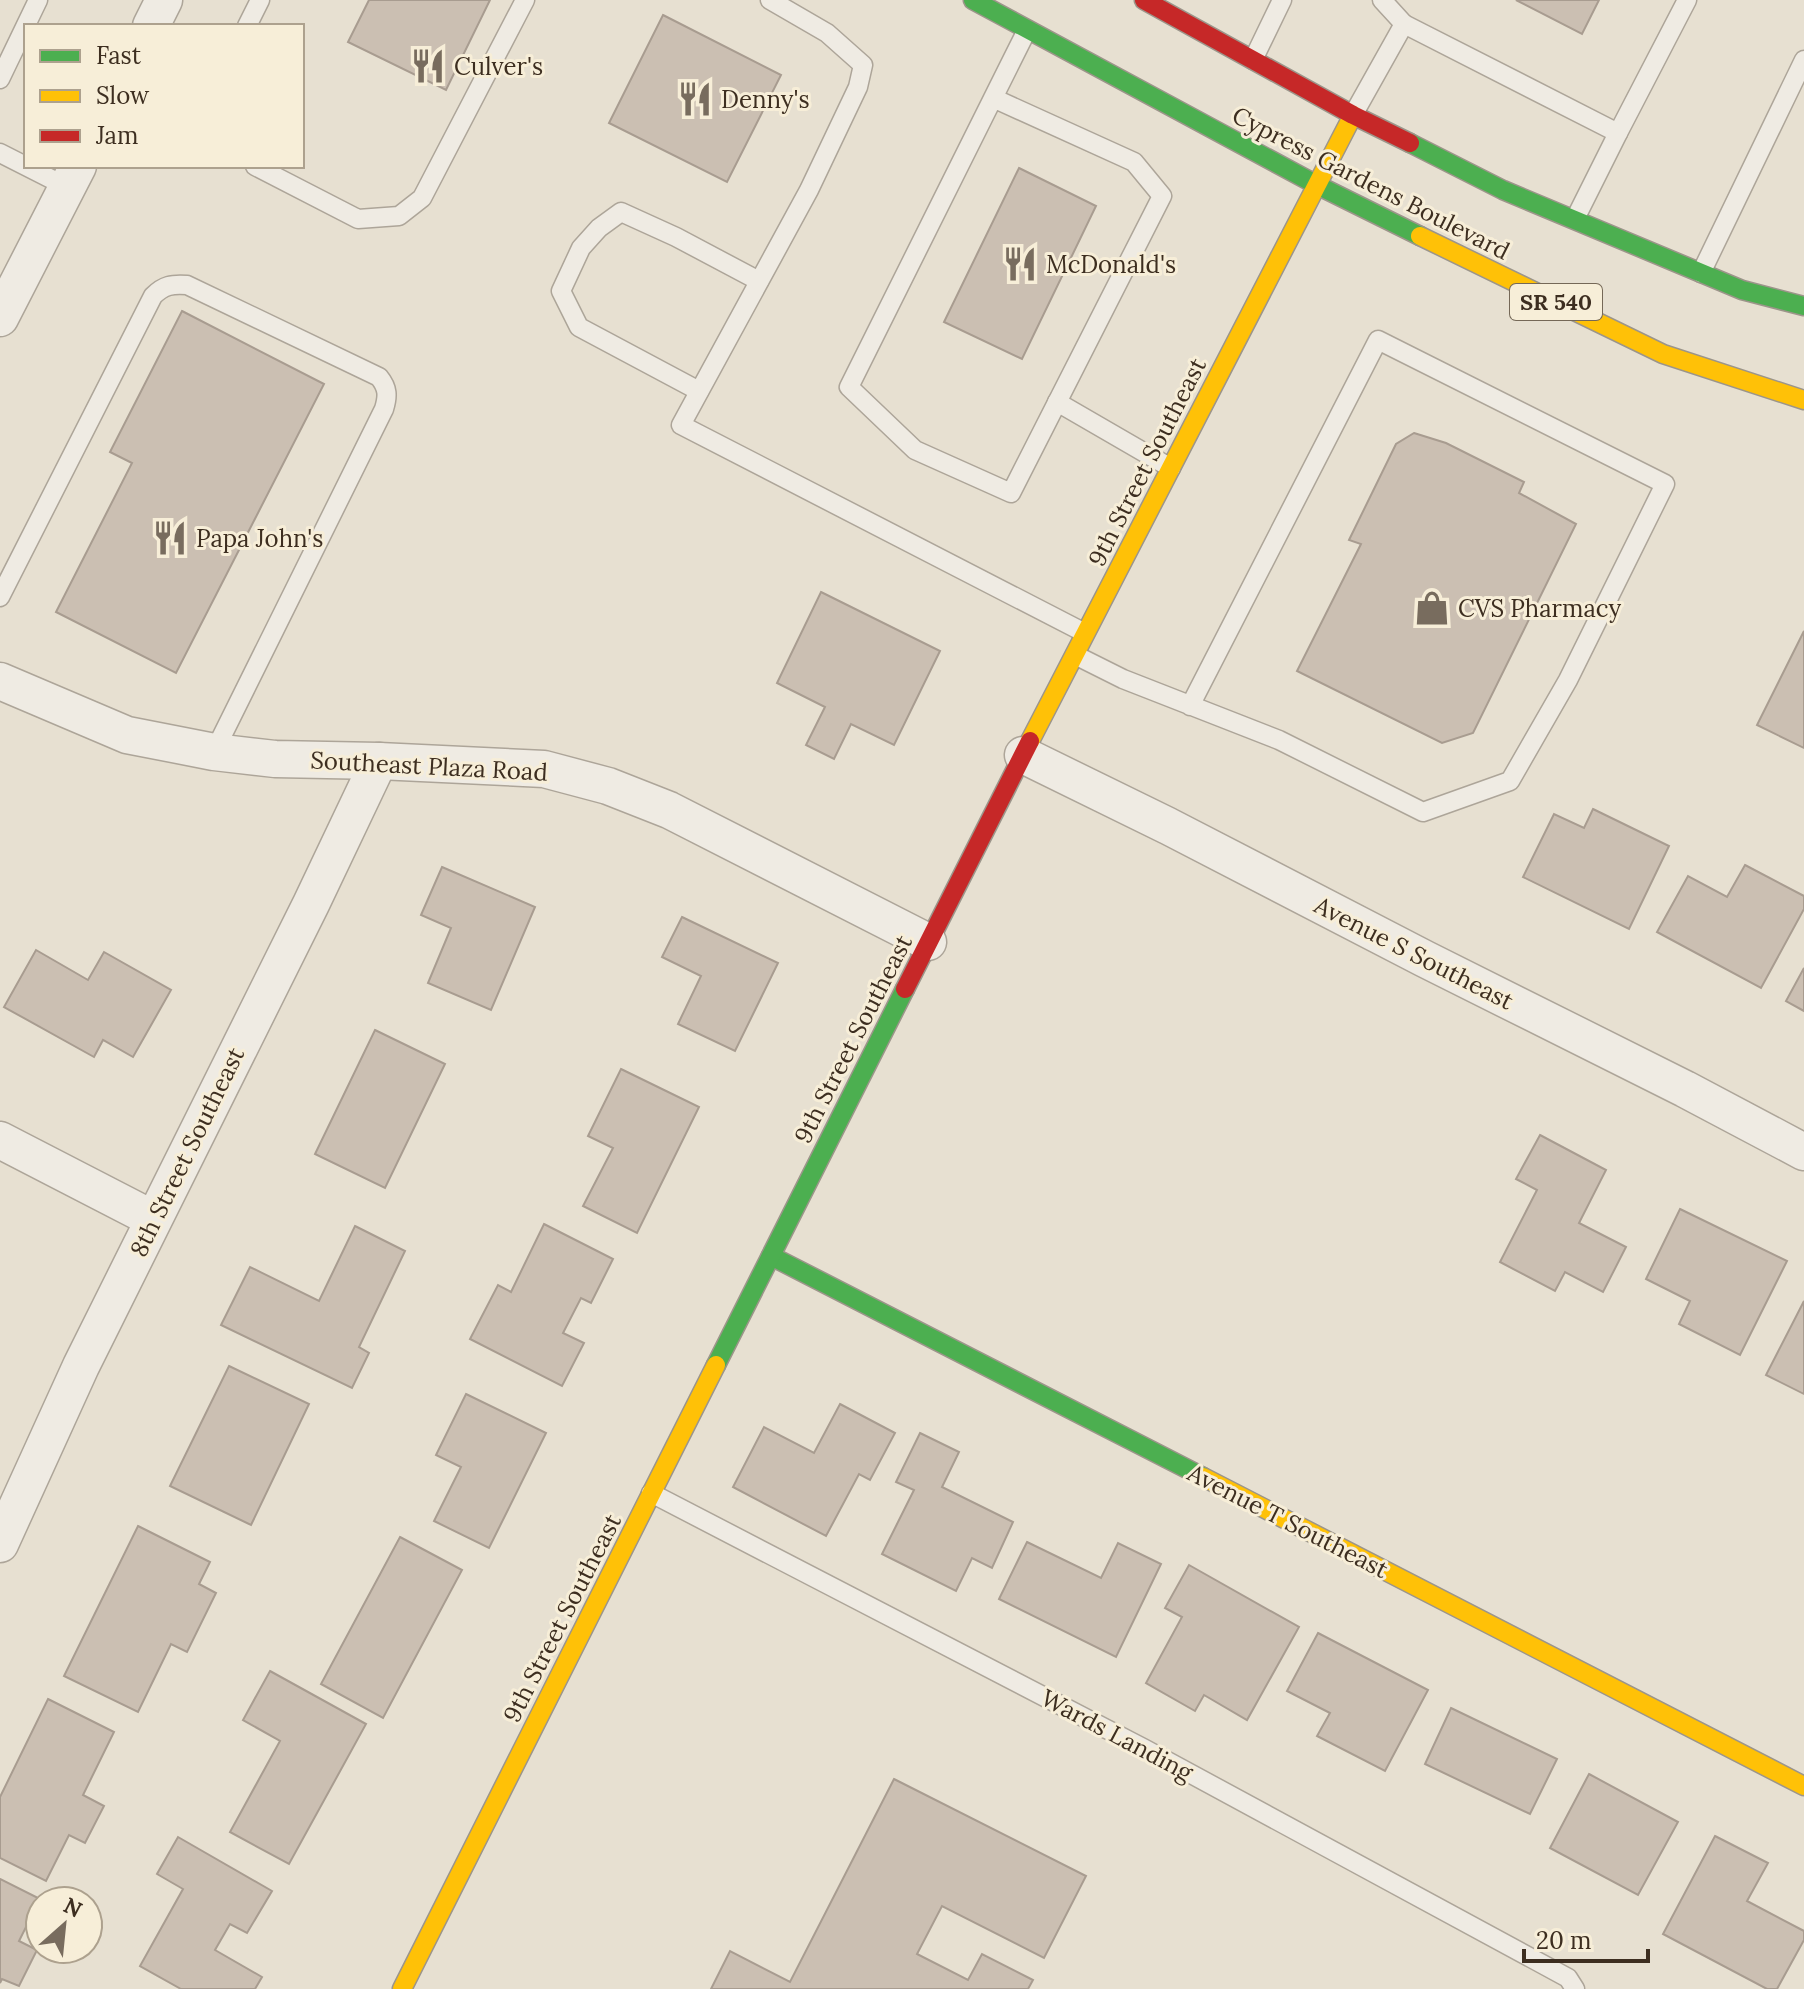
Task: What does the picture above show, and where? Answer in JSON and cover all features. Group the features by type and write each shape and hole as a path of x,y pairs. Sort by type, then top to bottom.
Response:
{"street":[{"path":"152,24 164,0"},
{"name":"Cypress Gardens Boulevard","path":"973,0 1317,185 1663,354 1804,400"},
{"path":"1144,0 1353,115 1503,190 1742,290 1804,306"},
{"name":"9th Street Southeast","path":"402,1989 928,942 1353,115"},
{"path":"0,318 73,176"},
{"name":"Southeast Plaza Road","path":"0,681 127,735 214,752 275,759 544,769 608,786 669,810 928,942"},
{"name":"Avenue S Southeast","path":"1023,755 1168,826 1804,1152"},
{"name":"8th Street Southeast","path":"0,1544 81,1366 379,761"},
{"path":"0,1140 153,1219"},
{"name":"Avenue T Southeast","path":"771,1256 1804,1786"}],"lane":[{"path":"26,24 38,0"},
{"path":"248,24 260,0"},
{"path":"259,168 358,219 399,216 422,198 525,0"},
{"path":"770,0 827,33 863,65 858,87 809,190 681,425 1085,633"},
{"path":"1253,60 1282,0"},
{"path":"1382,0 1404,24 1618,133"},
{"path":"1574,220 1687,0"},
{"path":"1353,115 1404,24"},
{"path":"0,79 24,29"},
{"path":"993,98 1134,162 1162,196 1011,493 915,450 849,387 993,98 1027,30"},
{"path":"1701,273 1804,60"},
{"path":"0,153 24,161"},
{"path":"48,168 73,176"},
{"path":"699,391 579,327 561,291 581,248 599,228 621,212 759,281"},
{"path":"0,597 153,296 162,288 173,284 187,285 379,377 386,385 384,409 214,752"},
{"path":"1075,655 1123,679 1190,706 1279,740 1423,812 1510,781 1568,680 1665,484 1378,340 1190,706"},
{"path":"1057,402 1171,468"},
{"name":"Wards Landing","path":"651,1493 1145,1749 1568,1978 1575,1989"}],"building":[{"name":"Culver's","path":"369,0 490,0 446,90 348,42"},
{"path":"1516,0 1599,0 1582,34"},
{"name":"Denny's","path":"663,15 781,75 727,182 609,123"},
{"name":"McDonald's","path":"1019,168 1096,206 1022,359 944,322"},
{"name":"Papa John's","path":"182,311 324,384 176,673 56,612 132,463 110,452"},
{"name":"CVS Pharmacy","path":"1414,433 1446,443 1524,482 1519,493 1576,524 1473,733 1442,743 1297,671 1361,544 1349,540 1396,444"},
{"path":"821,592 940,651 894,745 851,724 834,759 806,745 825,707 777,683"},
{"path":"1804,631 1804,748 1757,725"},
{"path":"1593,809 1669,846 1629,929 1523,877 1554,814 1584,828"},
{"path":"1745,865 1804,896 1804,909 1761,988 1657,932 1688,876 1727,897"},
{"path":"442,867 535,907 491,1010 428,983 451,928 421,915"},
{"path":"682,917 778,963 735,1051 678,1024 701,976 662,957"},
{"path":"36,950 88,980 104,952 171,990 133,1057 103,1040 94,1057 4,1007"},
{"path":"1804,968 1804,1011 1786,1001"},
{"path":"375,1030 445,1064 385,1188 315,1154"},
{"path":"621,1069 699,1107 637,1233 583,1206 613,1148 588,1136"},
{"path":"1540,1135 1606,1170 1579,1223 1626,1247 1603,1292 1565,1272 1555,1291 1500,1262 1537,1190 1516,1179"},
{"path":"1680,1209 1787,1261 1740,1355 1679,1324 1690,1301 1646,1279"},
{"path":"544,1224 613,1259 591,1303 581,1298 563,1333 584,1343 562,1386 470,1339 498,1285 511,1292"},
{"path":"355,1226 405,1251 359,1347 369,1353 352,1388 221,1325 250,1267 319,1301"},
{"path":"1804,1301 1804,1394 1766,1375"},
{"path":"229,1366 309,1404 251,1525 170,1486"},
{"path":"466,1394 546,1433 489,1548 434,1521 461,1467 436,1455"},
{"path":"840,1404 895,1433 870,1480 859,1474 826,1536 733,1487 764,1427 814,1453"},
{"path":"920,1433 959,1452 942,1487 1013,1522 992,1568 972,1558 956,1591 882,1554 914,1490 896,1482"},
{"path":"138,1526 210,1562 199,1584 216,1593 187,1652 171,1644 138,1712 64,1676"},
{"path":"400,1537 462,1570 383,1718 321,1684"},
{"path":"1027,1542 1101,1578 1118,1543 1161,1564 1116,1657 999,1599"},
{"path":"1189,1565 1299,1627 1247,1720 1204,1695 1195,1711 1146,1683 1182,1617 1165,1608"},
{"path":"1318,1633 1428,1690 1385,1771 1317,1736 1330,1713 1287,1691"},
{"path":"270,1671 366,1724 289,1864 230,1832 280,1741 243,1720"},
{"path":"48,1699 114,1732 83,1795 104,1806 85,1843 69,1835 46,1881 0,1858 0,1797"},
{"path":"1451,1708 1557,1759 1530,1814 1425,1764"},
{"path":"1589,1774 1678,1822 1638,1895 1550,1848"},
{"path":"894,1779 1086,1876 1044,1958 942,1906 917,1954 968,1980 982,1954 1033,1980 1028,1989 711,1989 730,1951 790,1982"},
{"path":"1715,1836 1768,1863 1747,1901 1804,1931 1804,1940 1777,1989 1767,1989 1663,1934"},
{"path":"178,1837 272,1891 247,1933 230,1924 215,1950 262,1977 255,1989 181,1989 140,1966 183,1889 157,1874"},
{"path":"0,1879 24,1891 24,1931 19,1941 24,1944 24,1965 30,1965 19,1986 2,1979 0,1983"}],"traffic: fast":[{"path":"973,0 1317,185 1420,236"},
{"path":"1410,143 1503,190 1742,290 1804,306"},
{"path":"716,1365 905,989"},
{"path":"771,1256 1203,1477"}],"traffic: slow":[{"path":"1030,741 1353,115"},
{"path":"1420,236 1663,354 1804,400"},
{"path":"402,1989 716,1365"},
{"path":"1203,1477 1804,1786"}],"traffic: jam":[{"path":"1144,0 1410,143"},
{"path":"905,989 1030,741"}],"place":[{"name":"Culver's","path":"428,66"},
{"name":"Denny's","path":"695,99"},
{"name":"McDonald's","path":"1020,264"},
{"name":"Papa John's","path":"170,538"},
{"name":"CVS Pharmacy","path":"1432,608"}]}
